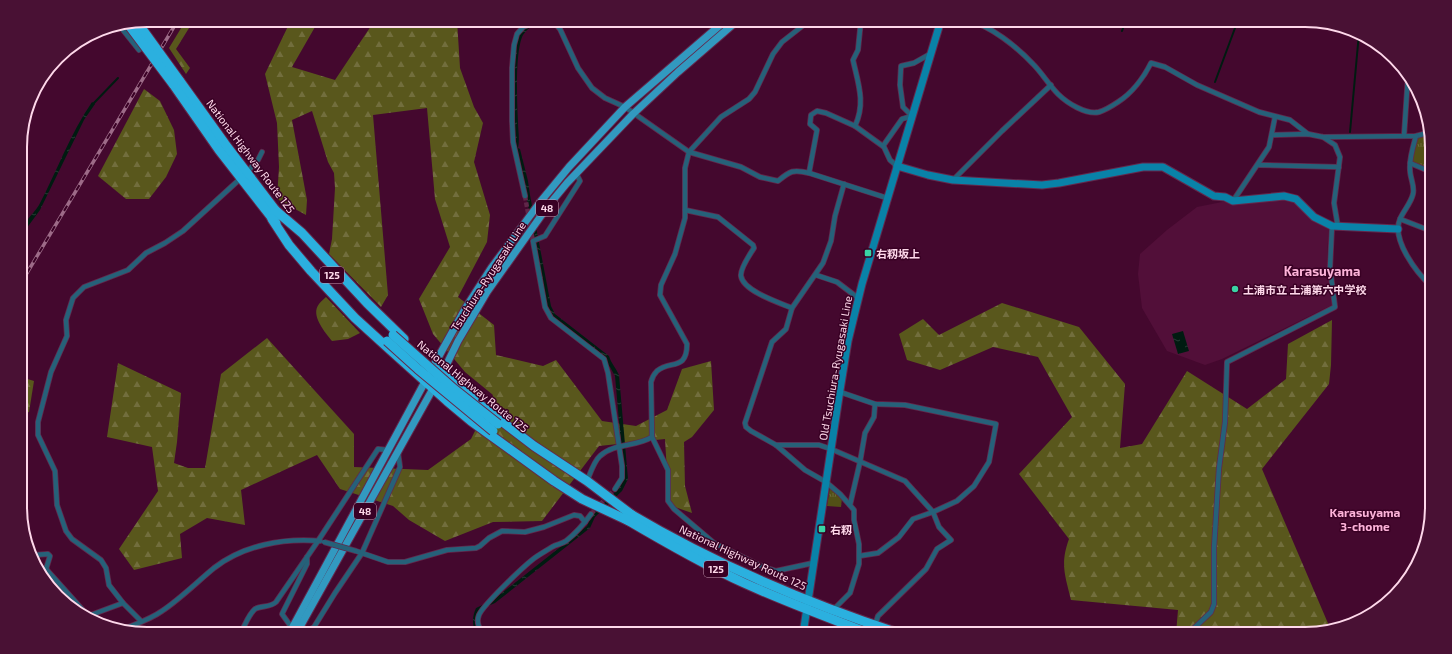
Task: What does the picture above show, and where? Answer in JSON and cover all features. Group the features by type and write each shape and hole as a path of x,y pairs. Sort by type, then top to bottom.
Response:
{"highway":[{"name":"National Highway Route 125","path":"142,27 219,150 244,175 274,215 390,338 454,389 496,428 586,487 630,518 665,533 807,604 865,627"},
{"name":"National Highway Route 125","path":"131,28 176,82"},
{"path":"274,215 302,233 324,258 397,332 442,373 475,401 534,446 587,481 630,518"},
{"path":"274,215 289,245 311,271 355,318 433,389 471,421 554,481 582,499 630,518"},
{"name":"National Highway Route 125","path":"807,604 833,610 867,627"}],"main road":[{"name":"Tsuchiura-Ryugasaki Line","path":"296,627 434,365 465,310 497,261 569,167 625,107 718,27"},
{"name":"Tsuchiura-Ryugasaki Line","path":"296,627 398,452 474,313 548,206 576,173 633,114 730,27"}],"street":[{"path":"523,27 517,34 513,53 512,120 513,142 525,196"},
{"path":"558,27 578,68 592,88 605,98 625,107 689,152 741,167 760,177 778,182 789,172 798,170 887,198"},
{"path":"801,27 782,42 773,54 755,92 749,99 721,117 689,152 685,168 685,218 675,254 662,285 660,295 686,344 686,354 680,362 658,370 654,374 651,382 652,437 668,470 668,501 674,509 714,543 760,566 776,571 813,562"},
{"path":"855,126 859,117 861,102 853,60 858,50 861,27"},
{"name":"Old Tsuchiura-Ryugasaki Line","path":"804,627 848,341 858,298 939,27"},
{"path":"986,27 1016,48 1033,64 1059,95 1082,110 1099,112 1122,99 1146,74 1151,63 1164,67 1197,85 1259,112 1290,120 1308,134"},
{"path":"122,30 139,50"},
{"path":"883,146 902,119 912,116 903,107 900,85 902,66 914,63 930,54"},
{"path":"953,180 1051,85"},
{"path":"1404,136 1407,85"},
{"path":"809,173 816,130 810,124 811,115 816,111 826,112 855,126 883,146 890,160 897,166 928,175 953,180 1042,185 1143,167 1163,167 1214,196 1224,197 1233,201 1284,196 1296,199 1314,217 1335,226 1398,229"},
{"path":"1233,201 1269,147 1275,117"},
{"path":"1272,135 1308,134 1324,137 1416,136 1424,134"},
{"path":"1416,136 1410,163 1413,194 1400,219 1398,229 1402,244 1410,261 1425,281"},
{"path":"1195,627 1211,612 1214,604 1214,540 1218,468 1225,422 1227,362 1335,307 1330,268 1335,226 1334,203 1340,157 1335,145 1324,137"},
{"path":"141,621 123,603 109,585 106,568 101,560 72,539 66,531 58,505 55,470 38,435 38,422 51,372 67,336 66,320 72,298 84,286 128,270 146,253 183,231 244,175 258,160 262,152"},
{"path":"1410,163 1425,169"},
{"path":"1258,165 1339,167"},
{"path":"576,173 580,181 544,236 533,241 545,307 551,318 604,359 608,373 622,478 615,489"},
{"path":"833,610 850,592 859,564 859,544 854,520 854,510 840,494 826,482 805,470 776,445 751,432 746,427 745,423 772,342 786,329 792,308 823,263 831,241 835,216 844,184"},
{"path":"685,210 718,218 753,245 754,248 741,272 742,279 755,292 792,308"},
{"path":"1400,219 1425,229"},
{"path":"816,275 837,282 858,298"},
{"path":"840,392 875,404 905,405 996,424 989,462 974,486 957,501 913,519 899,537 878,554 859,556"},
{"path":"850,505 865,433 874,417 875,404"},
{"path":"587,481 599,456 610,449 642,443 652,437"},
{"path":"776,445 819,445 905,481 933,512 939,526 951,540 937,549 926,569 878,616 874,627"},
{"path":"244,627 250,614 256,608 272,606 276,602 307,555 321,541 378,449 388,450"},
{"path":"314,627 335,592 362,553 400,467 398,452"},
{"path":"480,627 478,618 481,611 492,599 532,560 553,546 566,541 591,514"},
{"path":"131,626 162,611 215,567 229,558 253,547 272,542 306,539 321,541 388,562 405,562 447,550 476,548 489,538 502,531 525,532 544,527 574,515 580,516 585,522"},
{"path":"37,556 48,554 50,556 46,568 77,604"},
{"path":"291,627 282,614 307,564 307,555"},
{"path":"94,615 123,603"}],"shaded area":[{"name":"土浦市立 土浦第六中学校","path":"1296,199 1314,217 1329,223 1327,260 1332,305 1222,359 1205,365 1167,351 1142,308 1138,274 1140,254 1167,230 1197,207 1227,201"}],"green space":[{"path":"182,27 190,27 176,49 190,68 186,74 169,48"},
{"path":"288,27 315,27 292,67 335,80 370,27 457,27 460,68 474,107 483,123 474,162 490,215 487,242 458,297 494,325 496,355 543,366 556,360 602,421 636,426 667,410 682,369 711,361 714,410 692,437 684,442 685,486 692,513 669,505 665,439 599,446 542,521 493,522 445,541 409,520 393,506 340,489 317,455 241,490 245,525 207,518 180,534 182,558 134,570 119,549 158,491 152,447 107,437 118,363 181,393 174,463 188,468 205,468 221,374 267,338 354,434 354,467 428,470 471,439 493,395 465,372 433,334 419,299 450,247 435,199 427,108 373,115 388,295 381,307 329,254 332,239 335,188 334,173 328,162 312,111 292,120 307,200 306,215 277,199 279,167 277,123 265,74"},
{"path":"144,89 160,101 174,130 177,154 166,177 149,199 126,199 98,176"},
{"path":"1424,134 1425,169 1410,163 1416,136"},
{"path":"326,297 360,333 348,339 332,341 317,318 316,313 319,304"},
{"path":"1002,303 1079,327 1125,384 1120,448 1142,444 1187,371 1247,409 1286,379 1288,344 1332,320 1329,384 1262,469 1329,625 1313,627 1177,627 1178,610 1071,600 1064,570 1066,548 1069,539 1019,474 1072,417 1038,357 993,347 940,370 907,360 899,334 923,319 939,335"},
{"path":"27,379 34,381 29,412 27,412"},
{"path":"830,487 842,498 841,507 827,506"}],"water":[{"path":"526,27 530,27 523,35 520,42 517,76 518,148 520,149 528,181 551,306 555,314 609,356 619,375 628,479 622,491 595,517 590,528 495,603 479,610 476,622 478,627 474,627 473,621 476,608 493,600 587,526 592,515 619,488 624,478 615,376 610,367 552,317 547,307 518,152 516,151 514,121 514,69 516,46 519,35"},
{"path":"92,102 95,104 84,120 40,210 27,228 27,220 39,205 46,192 84,114"},
{"path":"1183,331 1189,351 1178,354 1172,334"}],"waterway":[{"path":"1122,31 1123,27"},
{"path":"1215,82 1235,27"},
{"path":"1350,132 1358,40"},
{"path":"93,104 118,78"}],"tunnel":[{"path":"525,196 533,241"},
{"path":"591,514 615,489"}],"railway":[{"path":"27,273 174,27"}],"place":[{"name":"右籾坂上","path":"868,253"},
{"name":"土浦市立 土浦第六中学校","path":"1235,289"},
{"name":"右籾","path":"822,529"}],"district":[{"name":"Karasuyama","path":"1322,271"},
{"name":"Karasuyama 3-chome","path":"1365,519"}]}
